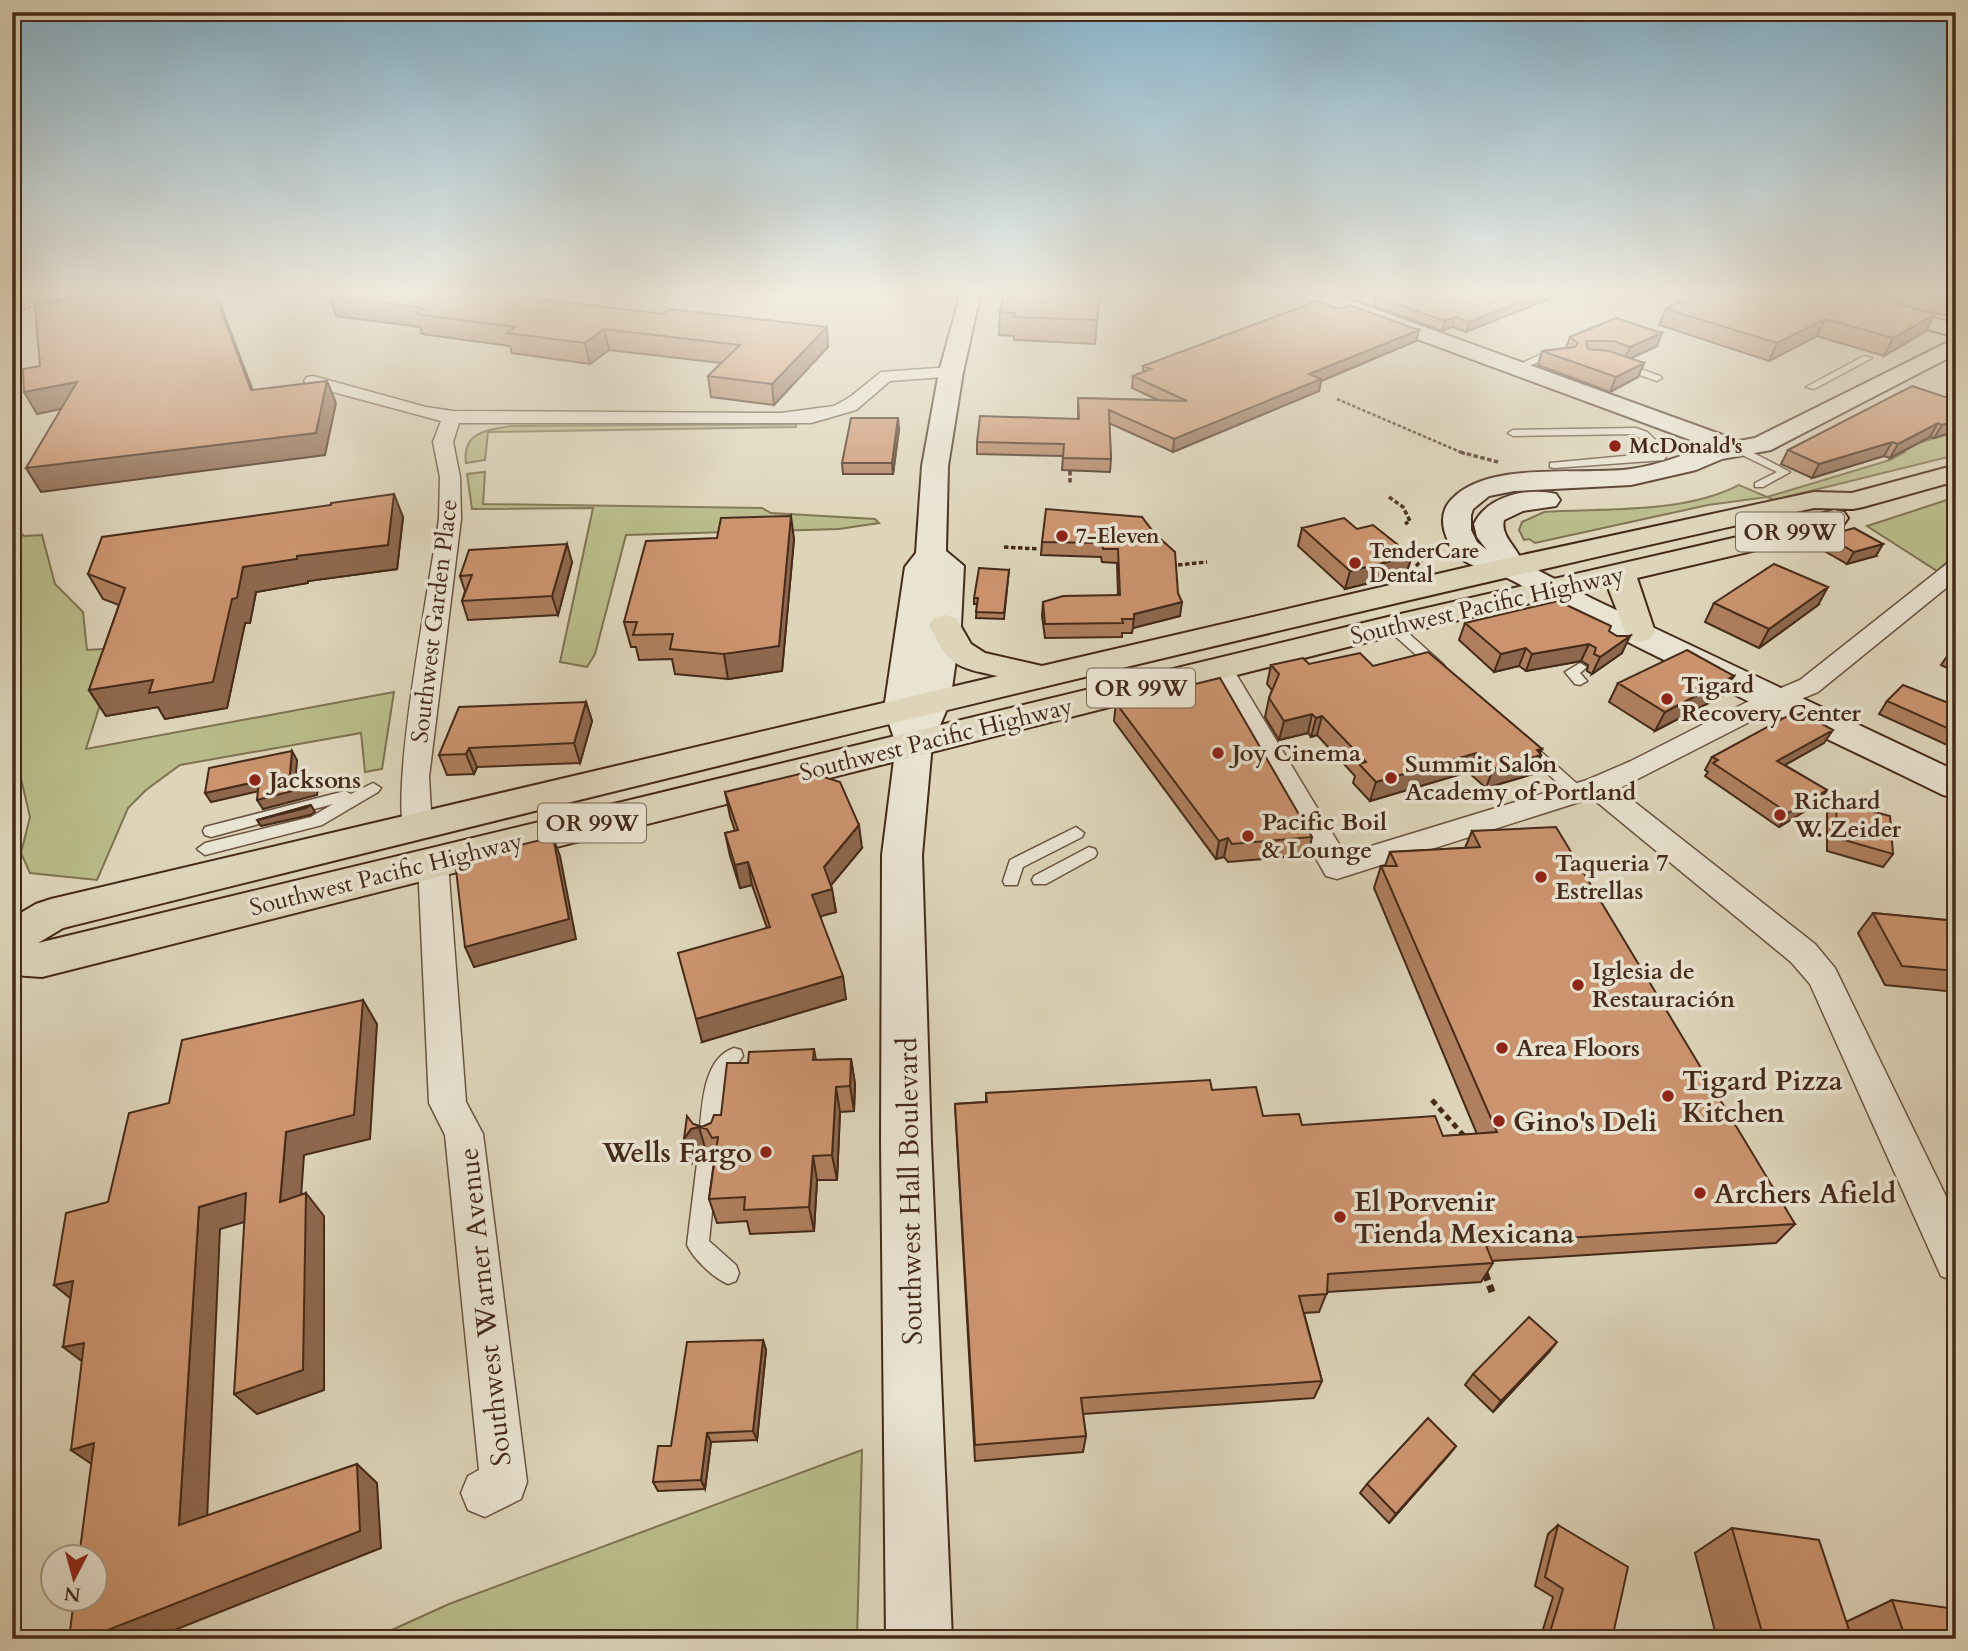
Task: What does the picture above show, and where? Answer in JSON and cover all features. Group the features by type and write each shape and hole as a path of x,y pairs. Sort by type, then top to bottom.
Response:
{"highway":[{"name":"Southwest Pacific Highway","path":"12,958 42,960 433,863 1051,675 1508,567 1814,500 1853,501 1956,473"},
{"name":"Southwest Pacific Highway","path":"12,938 51,915 417,828 916,718 1221,668 1787,533 1843,515 1853,501"},
{"path":"1621,573 1637,637"},
{"path":"945,625 958,650 974,661 994,667 1051,675"}],"street":[{"name":"Southwest Hall Boulevard","path":"919,1639 902,868 916,718 920,567 931,554 935,466 952,369"},
{"path":"1520,369 1738,449"},
{"path":"1909,369 1762,445 1716,452 1687,464 1631,477 1525,483 1496,486 1480,491 1466,500 1457,515 1457,530 1465,546 1476,556 1508,567 1637,637 1777,699 1956,786"},
{"path":"313,381 424,412 453,417 803,418 850,406 878,380 887,376 951,372"},
{"name":"Southwest Garden Place","path":"417,828 415,777 450,519 450,477 443,442 453,417"},
{"path":"1508,567 1503,550 1492,539 1488,530 1491,520 1500,509 1525,501 1617,496 1693,480 1737,461 1738,449"},
{"name":"Southwest Hall Boulevard","path":"916,718 945,625 949,566 931,554"},
{"path":"1221,668 1337,867 1587,790 1777,699 1809,687 1956,568"},
{"path":"1587,790 1803,953 1823,978 1956,1262"},
{"name":"Southwest Warner Avenue","path":"433,863 448,1103 464,1134 504,1482 485,1493"}],"lane":[{"path":"1631,369 1657,378"},
{"path":"1811,387 1846,369"},
{"path":"1513,433 1636,431 1663,453 1660,458 1554,465"},
{"path":"1738,449 1785,472 1759,485"},
{"path":"1392,626 1451,679"},
{"path":"1511,733 1587,790"},
{"path":"354,793 316,813 210,835 316,821 373,788"},
{"path":"1011,881 1016,864 1076,833"},
{"path":"1040,880 1089,853"},
{"path":"709,1140 715,1082 734,1056"},
{"path":"707,1163 698,1245 728,1273"}],"path":[{"path":"1337,399 1468,455 1511,466 1525,483"},
{"path":"1070,471 1070,484"},
{"path":"1388,497 1403,507 1410,521 1405,524"},
{"path":"1418,572 1418,562 1433,547 1440,545"},
{"path":"1004,547 1039,549"},
{"path":"1178,565 1207,562"},
{"path":"1432,1100 1473,1146 1461,1147"},
{"path":"1730,1132 1718,1122 1744,1119"},
{"path":"1480,1262 1492,1292"}],"shaded area":[{"path":"796,424 796,427 488,432 485,460 466,463 468,445 472,439 492,429 511,426"},
{"path":"1956,432 1956,455 1774,500 1767,497 1890,460 1905,452 1900,448"},
{"path":"485,472 483,504 762,508 771,513 875,519 879,523 839,529 626,535 595,654 587,667 560,662 593,508 472,509 467,474"},
{"path":"1739,485 1767,497 1708,505 1535,543 1529,539 1524,540 1519,530 1522,522 1544,512 1669,505 1693,501"},
{"path":"1956,497 1956,554 1937,571 1867,526"},
{"path":"12,525 24,536 42,535 55,584 83,612 87,650 118,648 86,749 394,692 382,769 365,772 361,733 180,765 146,790 128,808 97,880 30,873 21,853 30,817 12,740"},
{"path":"862,1450 857,1639 372,1639 449,1604"}],"building":[{"path":"23,369 243,369 251,390 327,381 316,433 26,468 77,382 24,392"},
{"path":"715,369 786,369 772,384 708,376"},
{"path":"1151,369 1321,369 1309,374 1321,379 1174,439 1109,410 1111,459 1063,458 1064,444 977,442 980,416 1079,419 1078,398 1187,401 1133,376"},
{"path":"1593,369 1632,369 1616,377"},
{"path":"1912,386 1945,397 1956,397 1956,420 1942,425 1938,423 1898,444 1892,442 1819,464 1788,450"},
{"path":"851,418 898,418 892,463 842,463"},
{"path":"394,494 388,545 297,556 297,559 243,567 237,598 232,599 213,682 149,693 153,680 89,690 125,588 88,574 102,537"},
{"path":"1046,509 1142,517 1155,534 1175,552 1178,593 1182,602 1134,614 1134,619 1122,619 1123,623 1045,624 1043,602 1063,596 1120,595 1118,549 1103,549 1102,543 1042,542"},
{"path":"791,516 779,646 724,654 670,649 673,634 633,635 637,622 624,622 646,541 717,538 721,518"},
{"path":"1344,518 1357,529 1373,525 1412,556 1350,571 1302,528"},
{"path":"1854,528 1883,544 1854,552 1826,536"},
{"path":"567,544 552,596 462,601 472,575 460,576 469,550"},
{"path":"1774,564 1828,587 1769,629 1714,603"},
{"path":"979,568 1009,570 1004,613 976,612 978,598 974,598"},
{"path":"1558,601 1611,626 1609,631 1617,636 1630,636 1600,657 1594,654 1596,648 1589,644 1532,654 1526,648 1501,654 1465,623"},
{"path":"1687,650 1734,676 1665,712 1618,683"},
{"path":"1428,652 1542,749 1537,750 1541,755 1493,769 1476,753 1376,782 1359,764 1366,762 1322,716 1316,718 1312,714 1284,721 1269,698 1279,674 1271,665 1303,658 1309,664 1360,653 1373,666"},
{"path":"1220,678 1312,837 1232,844 1228,838 1219,841 1116,703"},
{"path":"1903,685 1956,706 1956,732 1887,701"},
{"path":"586,702 574,743 469,748 466,754 439,755 459,707"},
{"path":"1793,713 1802,713 1833,730 1777,761 1827,790 1788,813 1713,763 1718,760 1712,757"},
{"path":"292,751 289,785 312,780 312,786 257,800 259,781 205,793 209,768"},
{"path":"808,772 840,782 859,825 824,867 832,889 812,895 843,976 696,1019 678,953 770,927 748,862 735,865 725,833 738,830 725,792"},
{"path":"1836,796 1855,807 1890,816 1893,854 1837,838"},
{"path":"311,805 306,808 257,820"},
{"path":"1556,827 1795,1224 1485,1243 1493,1263 1328,1274 1327,1294 1299,1296 1322,1381 1081,1398 1086,1436 975,1445 955,1104 987,1102 986,1093 1210,1080 1212,1090 1256,1087 1263,1116 1299,1114 1302,1125 1435,1116 1443,1136 1497,1132 1381,866 1397,866 1390,852 1480,847 1472,831"},
{"path":"553,837 569,919 465,947 455,861"},
{"path":"1873,913 1956,921 1956,971 1902,966"},
{"path":"363,1000 354,1115 286,1132 280,1202 306,1193 303,1370 234,1394 246,1193 199,1207 179,1525 357,1464 360,1531 85,1639 69,1639 72,1612 108,1612 108,1542 81,1542 94,1443 71,1450 84,1343 63,1347 73,1281 54,1285 66,1213 108,1202 129,1113 169,1103 182,1040"},
{"name":"Wells Fargo","path":"814,1049 813,1060 851,1059 850,1086 836,1087 832,1155 813,1156 809,1207 744,1210 745,1197 709,1199 718,1137 712,1138 707,1129 699,1127 691,1129 684,1139 687,1116 693,1124 702,1127 711,1123 714,1115 721,1115 727,1063 748,1063 749,1052"},
{"path":"1529,1317 1557,1342 1501,1401 1473,1374"},
{"path":"763,1340 753,1431 707,1433 701,1480 653,1482 658,1446 671,1446 687,1342"},
{"path":"1428,1418 1456,1446 1396,1514 1367,1484"},
{"path":"1558,1525 1628,1567 1612,1639 1548,1639 1563,1589 1545,1577"},
{"path":"1732,1528 1819,1540 1852,1639 1764,1639"},
{"path":"1892,1600 1956,1609 1956,1639 1906,1639"},
{"path":"1377,1630 1385,1639 1369,1639"}],"place":[{"name":"McDonald's","path":"1615,446"},
{"name":"7-Eleven","path":"1062,536"},
{"name":"TenderCare Dental","path":"1355,563"},
{"name":"Tigard Recovery Center","path":"1667,699"},
{"name":"Joy Cinema","path":"1218,753"},
{"name":"Summit Salon Academy of Portland","path":"1391,778"},
{"name":"Jacksons","path":"255,780"},
{"name":"Richard W. Zeider","path":"1780,815"},
{"name":"Pacific Boil & Lounge","path":"1248,836"},
{"name":"Taqueria 7 Estrellas","path":"1541,877"},
{"name":"Iglesia de Restauración","path":"1578,985"},
{"name":"Area Floors","path":"1502,1048"},
{"name":"Tigard Pizza Kitchen","path":"1668,1096"},
{"name":"Gino's Deli","path":"1499,1121"},
{"name":"Wells Fargo","path":"766,1152"},
{"name":"Archers Afield","path":"1700,1193"},
{"name":"El Porvenir Tienda Mexicana","path":"1340,1217"}]}
